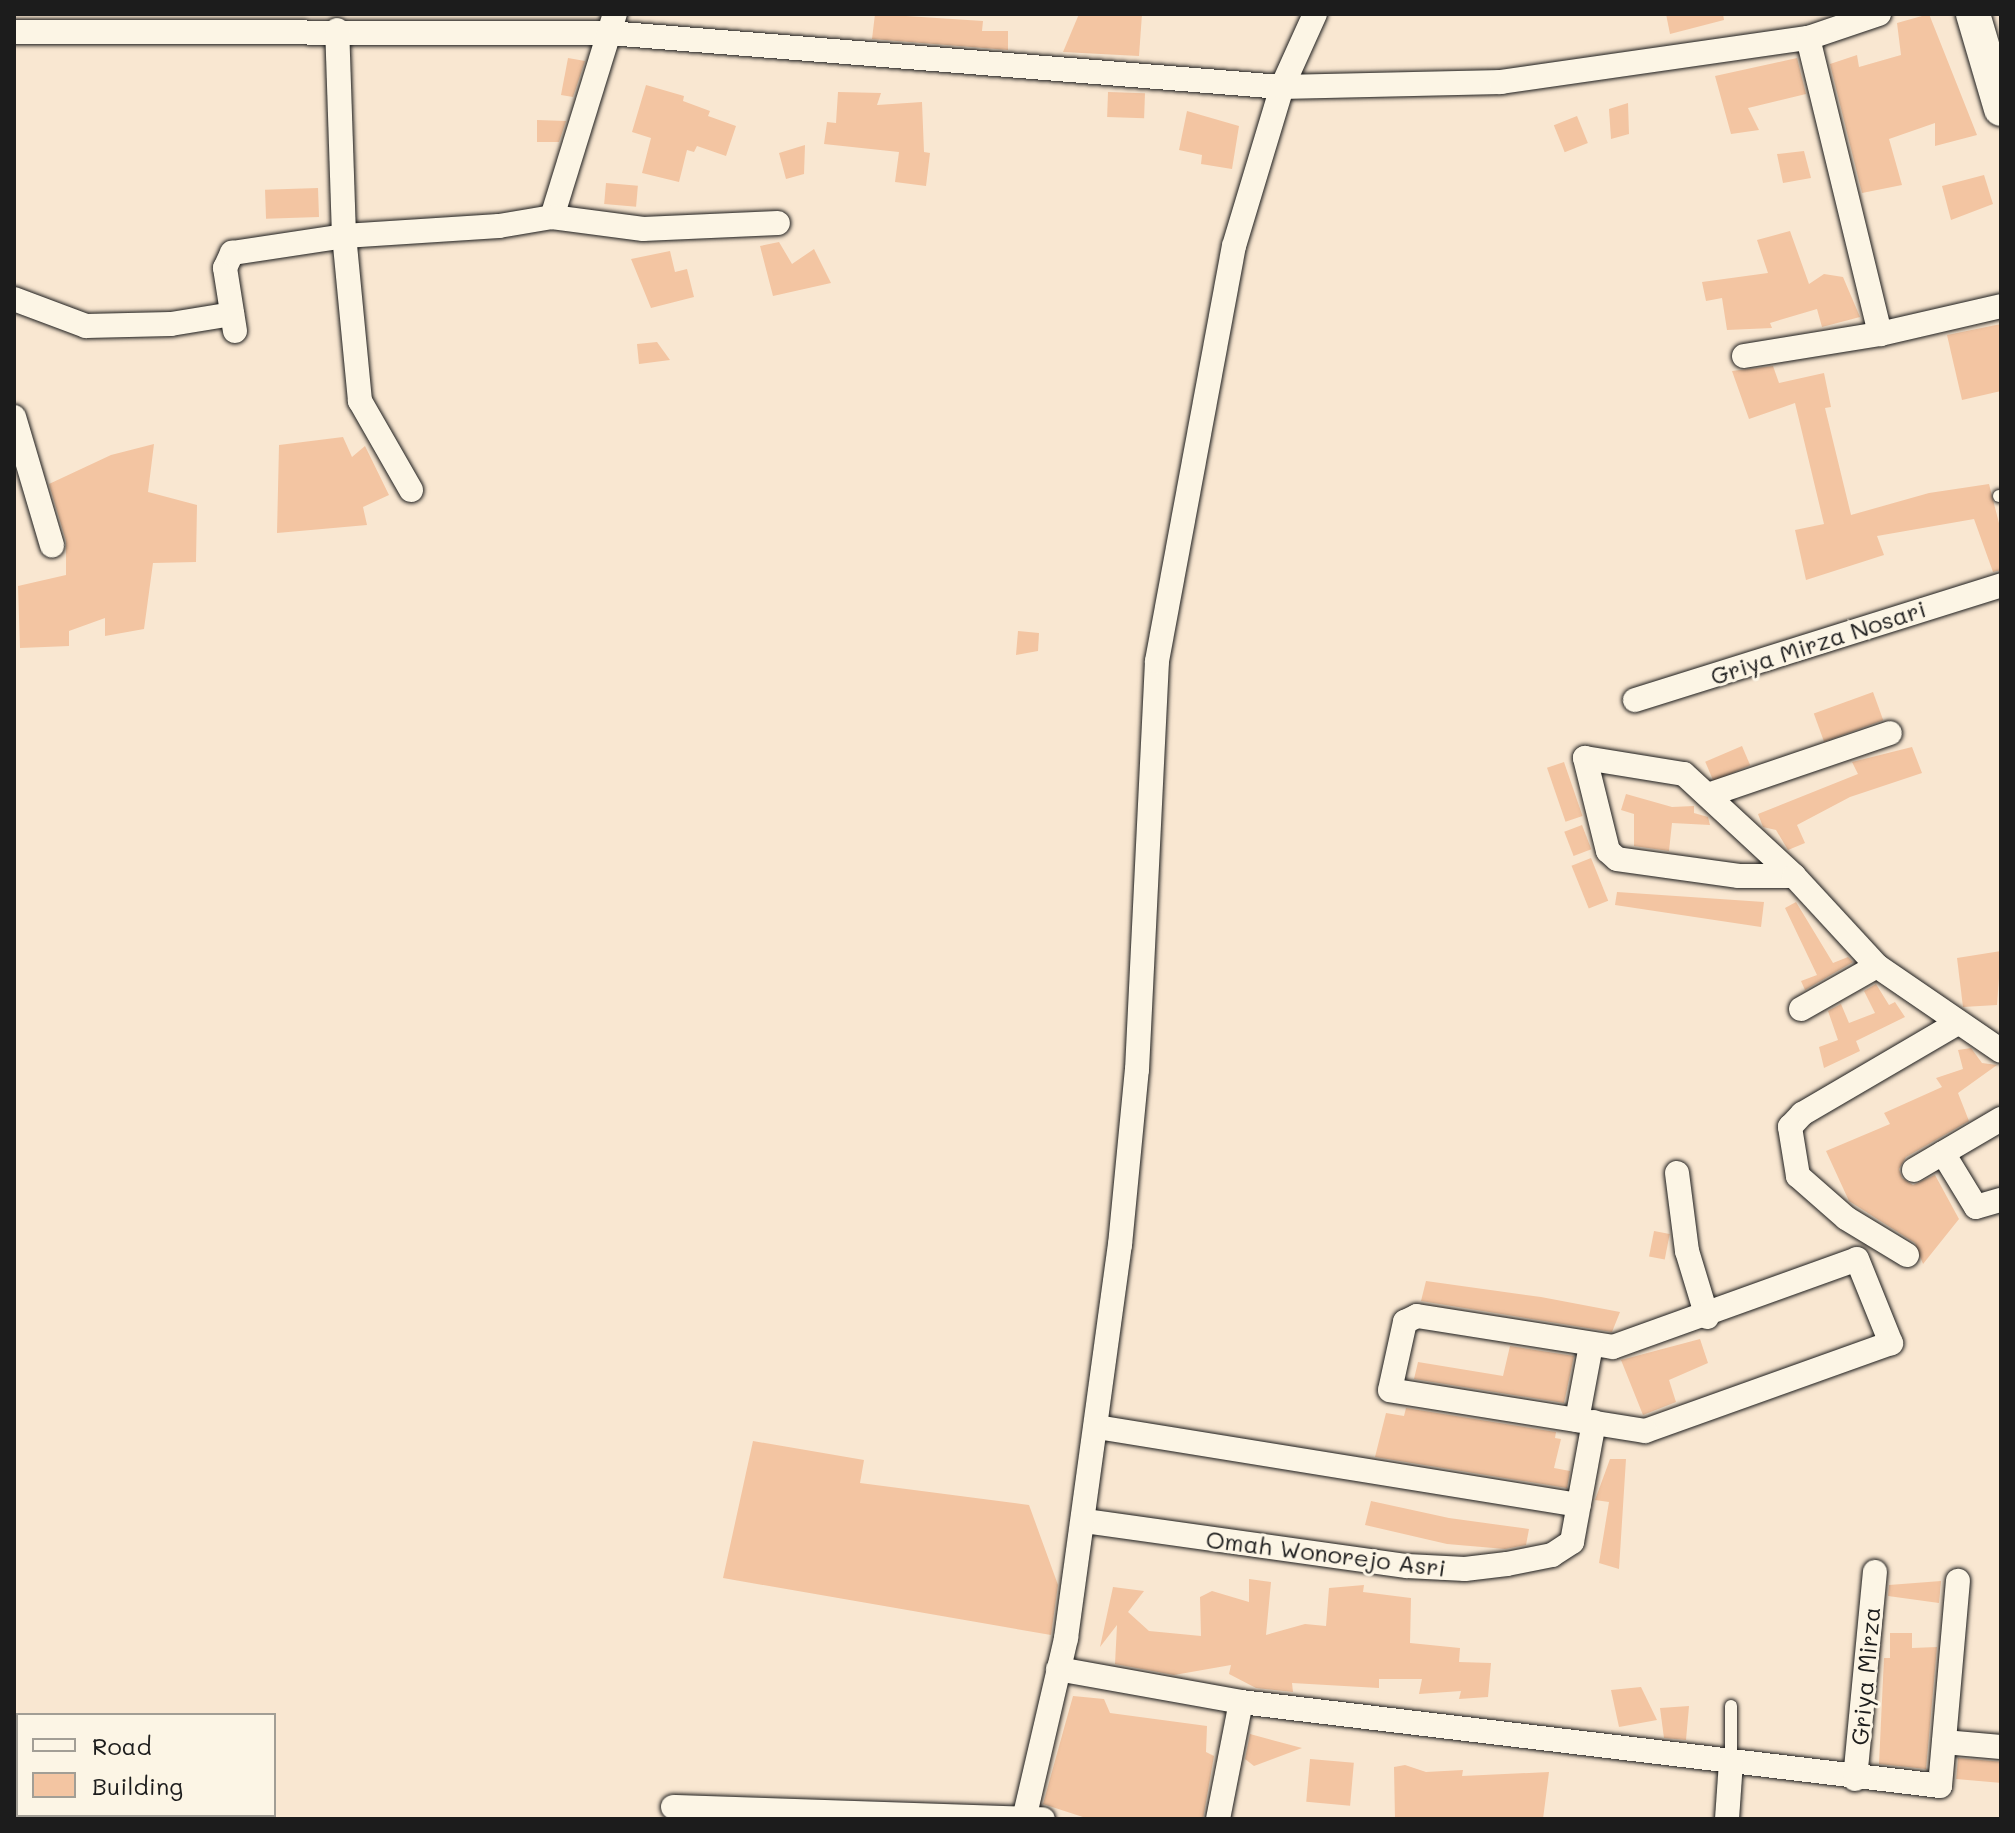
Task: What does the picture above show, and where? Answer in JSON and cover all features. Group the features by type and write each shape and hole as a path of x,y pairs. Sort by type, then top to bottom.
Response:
{"street":[{"path":"673,1807 1031,1818 1085,1521 1137,1070 1157,661 1234,246 1282,87 1315,14"},
{"path":"14,32 337,30 435,21 612,24 1282,87 1501,82 1808,38 1879,14"},
{"path":"1973,14 2001,109"},
{"path":"552,217 612,24"},
{"path":"337,30 344,236 360,401 411,490"},
{"path":"1808,38 1880,334"},
{"path":"14,299 86,326 233,322 225,268 232,253 344,236 499,226 552,217 643,229 778,223"},
{"path":"1744,356 1880,334 2001,306"},
{"path":"14,417 52,545"},
{"name":"Griya Mirza Nosari","path":"1635,700 2001,585"},
{"path":"1708,795 1890,733"},
{"path":"1794,876 1739,876 1617,859 1608,851 1585,758 1684,774 1794,876 1877,966 1956,1024 2001,1051"},
{"path":"1801,1009 1877,966"},
{"path":"1907,1255 1846,1218 1798,1176 1790,1127 1802,1114 1956,1024"},
{"path":"1914,1170 2001,1119"},
{"path":"1943,1153 1976,1207 2001,1200"},
{"path":"1677,1173 1687,1251 1707,1317"},
{"path":"1857,1259 1891,1343 1645,1431 1390,1390 1405,1322 1417,1316 1591,1345 1630,1343 1707,1317 1857,1259"},
{"name":"Omah Wonorejo Asri","path":"1085,1521 1407,1566 1465,1569 1564,1550 1572,1542 1579,1505 1591,1345"},
{"path":"1097,1427 1579,1505"},
{"name":"Griya Mirza","path":"1855,1779 1875,1572"},
{"path":"1058,1669 1241,1702 1855,1779 1940,1786 1958,1581"},
{"path":"1218,1819 1241,1702"},
{"path":"1944,1742 2001,1747"},
{"path":"1727,1819 1731,1762"}],"lane":[{"path":"1731,1706 1731,1762"}],"building":[{"path":"875,14 983,21 982,31 1008,31 1008,50 872,39"},
{"path":"1079,14 1142,14 1139,56 1063,52"},
{"path":"1666,14 1723,14 1724,20 1670,34"},
{"path":"1929,14 1977,135 1935,146 1935,123 1889,139 1902,185 1862,193 1830,64 1857,55 1859,67 1901,55 1897,23"},
{"path":"568,58 585,61 573,97 561,95"},
{"path":"1797,58 1806,94 1748,108 1759,130 1731,134 1715,76"},
{"path":"646,85 684,96 683,101 710,111 708,116 736,126 726,156 697,146 694,152 687,150 679,182 642,173 651,138 632,132"},
{"path":"838,92 881,93 877,105 922,102 924,152 930,153 926,186 895,182 899,152 824,144 827,122 836,123"},
{"path":"1108,92 1145,93 1144,118 1107,117"},
{"path":"1628,103 1629,134 1611,139 1609,109"},
{"path":"1187,111 1239,126 1232,169 1201,164 1202,155 1179,150"},
{"path":"1577,116 1588,143 1565,152 1554,125"},
{"path":"537,120 566,121 559,142 537,142"},
{"path":"805,145 804,174 786,179 779,153"},
{"path":"1804,151 1811,178 1783,183 1777,154"},
{"path":"1984,175 1993,204 1951,220 1942,186"},
{"path":"606,183 638,186 636,207 604,204"},
{"path":"318,188 319,217 266,219 265,190"},
{"path":"1790,231 1809,284 1824,274 1843,277 1860,317 1822,327 1817,309 1770,323 1772,328 1727,330 1722,298 1706,301 1702,282 1768,273 1757,240"},
{"path":"779,242 792,264 814,249 831,283 773,296 760,246"},
{"path":"670,251 675,272 687,269 694,297 651,308 631,259"},
{"path":"2001,324 2001,391 1962,400 1947,335"},
{"path":"657,342 670,360 639,364 637,344"},
{"path":"1773,366 1779,383 1824,373 1831,407 1825,408 1851,515 1929,493 1989,484 2001,531 2001,570 1993,572 1974,519 1877,536 1884,555 1806,580 1795,530 1824,524 1795,403 1749,419 1732,371"},
{"path":"343,437 352,457 365,446 389,495 363,507 367,525 277,533 279,445"},
{"path":"154,444 148,492 197,505 196,562 153,563 144,629 105,636 105,618 69,631 69,646 20,648 18,586 66,575 66,541 49,484 111,455"},
{"path":"1018,631 1039,633 1038,651 1016,655"},
{"path":"1873,692 1883,720 1824,742 1814,714"},
{"path":"1742,746 1750,765 1713,781 1705,762"},
{"path":"1912,747 1922,773 1850,797 1797,825 1805,843 1788,850 1776,830 1763,827 1758,814 1858,774 1852,762"},
{"path":"1564,762 1583,816 1566,822 1547,768"},
{"path":"1626,794 1672,807 1694,806 1694,813 1708,817 1710,825 1672,823 1669,851 1634,846 1634,814 1621,810"},
{"path":"1582,825 1591,849 1574,856 1564,832"},
{"path":"1591,858 1608,901 1589,909 1572,866"},
{"path":"1617,892 1764,902 1761,927 1615,905"},
{"path":"1796,902 1833,963 1848,957 1853,962 1805,990 1801,981 1817,975 1785,908"},
{"path":"2001,951 1997,1005 1963,1007 1957,958"},
{"path":"1876,984 1889,1005 1895,1002 1905,1017 1856,1041 1860,1051 1824,1068 1819,1047 1838,1040 1828,1011 1841,1004 1849,1023 1875,1013 1864,991"},
{"path":"1971,1048 1982,1063 1997,1065 1958,1093 1969,1121 1906,1157 1899,1169 1902,1178 1913,1185 1935,1175 1959,1219 1923,1264 1915,1243 1849,1201 1826,1151 1890,1124 1884,1113 1942,1087 1936,1078 1963,1069 1958,1050"},
{"path":"1654,1231 1670,1234 1665,1260 1649,1257"},
{"path":"1426,1281 1620,1312 1612,1332 1421,1301"},
{"path":"1700,1339 1708,1363 1669,1380 1676,1402 1643,1415 1621,1360"},
{"path":"1510,1346 1574,1356 1564,1403 1414,1379 1418,1362 1503,1376"},
{"path":"1406,1408 1556,1432 1555,1438 1561,1439 1554,1468 1570,1471 1567,1488 1375,1457 1386,1413 1404,1416"},
{"path":"753,1441 864,1460 860,1483 1029,1505 1058,1585 1051,1635 723,1578"},
{"path":"1610,1459 1626,1459 1619,1569 1599,1563 1609,1502 1595,1500"},
{"path":"1371,1501 1449,1518 1529,1529 1526,1545 1505,1549 1447,1544 1365,1525"},
{"path":"1249,1579 1271,1582 1266,1635 1305,1624 1326,1626 1329,1588 1364,1585 1363,1592 1411,1598 1410,1643 1460,1648 1459,1662 1491,1663 1488,1697 1459,1699 1461,1691 1419,1694 1422,1679 1379,1679 1379,1688 1292,1683 1293,1692 1256,1688 1229,1674 1231,1665 1174,1675 1115,1664 1117,1625 1100,1647 1113,1587 1144,1591 1128,1612 1149,1631 1201,1636 1200,1597 1212,1591 1249,1602"},
{"path":"1941,1581 1939,1603 1888,1596 1889,1585"},
{"path":"1890,1633 1912,1633 1912,1648 1937,1647 1926,1769 1879,1764 1884,1658 1890,1658"},
{"path":"1641,1687 1657,1720 1619,1727 1611,1690"},
{"path":"1073,1696 1104,1699 1110,1713 1207,1726 1206,1752 1214,1756 1203,1819 1089,1819 1043,1804"},
{"path":"1689,1706 1686,1740 1664,1738 1660,1708"},
{"path":"1250,1734 1302,1748 1254,1766 1245,1759"},
{"path":"1958,1758 2001,1762 1999,1783 1956,1779"},
{"path":"1310,1759 1354,1763 1350,1806 1306,1802"},
{"path":"1405,1765 1426,1772 1463,1770 1462,1776 1549,1772 1543,1819 1395,1819 1394,1767"}]}
